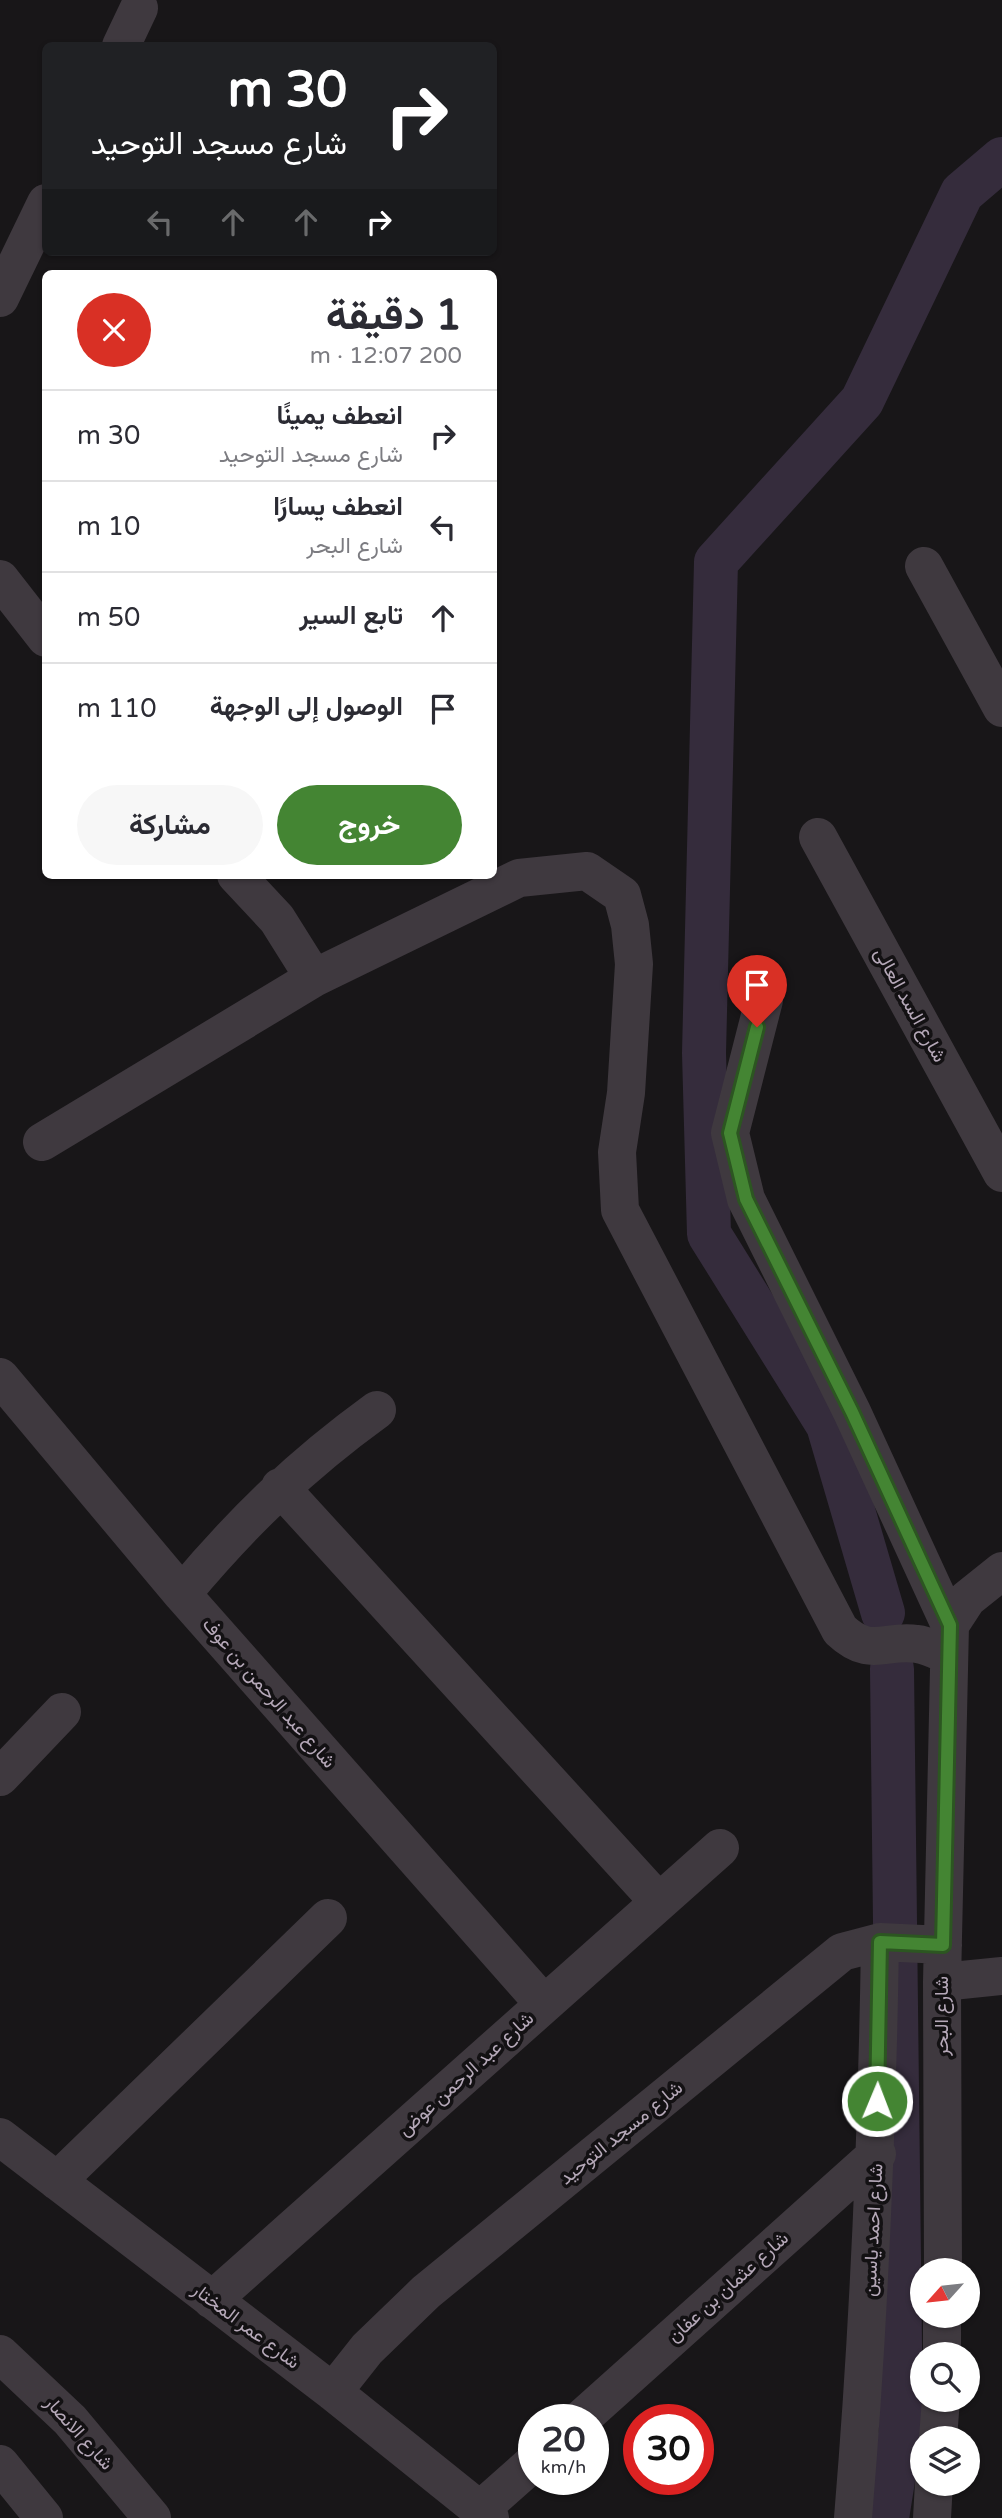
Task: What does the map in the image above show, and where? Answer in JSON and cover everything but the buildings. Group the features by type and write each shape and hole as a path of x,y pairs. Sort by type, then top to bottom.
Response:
{"street":[{"path":"123,42 138,8"},
{"path":"0,298 42,211"},
{"path":"924,566 1002,708"},
{"path":"0,579 42,633"},
{"name":"شارع السد العالى","path":"818,837 1002,1174"},
{"path":"42,1142 314,978 519,878 587,871 622,895 631,925 634,964 626,1093 617,1152 620,1210 840,1630 853,1642 874,1648 917,1644 955,1626 1002,1571"},
{"path":"240,879 276,919 314,978"},
{"path":"764,1000 730,1133 746,1199 955,1626"},
{"name":"شارع عبد الرحمن بن عوف","path":"0,1377 182,1594 544,2004"},
{"path":"182,1594 243,1522 280,1487 327,1446 377,1410"},
{"path":"280,1487 659,1902"},
{"name":"شارع البحر","path":"943,2258 943,1963 955,1626"},
{"path":"0,1776 62,1712"},
{"name":"شارع عبد الرحمن عوض","path":"212,2300 720,1848"},
{"path":"57,2181 328,1918"},
{"name":"شارع مسجد التوحيد","path":"333,2392 367,2349 426,2292 842,1952 880,1942 943,1963 1002,1976"},
{"name":"شارع احمد ياسين","path":"853,2518 866,2364 877,2154 880,1942"},
{"name":"شارع عمر المختار","path":"0,2137 333,2392 485,2514"},
{"name":"شارع عثمان بن عفان","path":"598,2404 877,2154"},
{"name":"شارع الانصار","path":"0,2354 70,2420 152,2518"},
{"path":"2,2470 44,2518"},
{"path":"485,2514 518,2479"},
{"path":"932,2518 933,2496"}],"waterway":[{"path":"883,1613 828,1425 709,1234 704,1053 716,562 862,401 962,193 1002,159"},
{"path":"887,2518 901,2429 892,1669"}],"route":[{"path":"757,1027 730,1133 746,1199 852,1412 950,1625 943,1945 880,1942 877,2101"}]}
